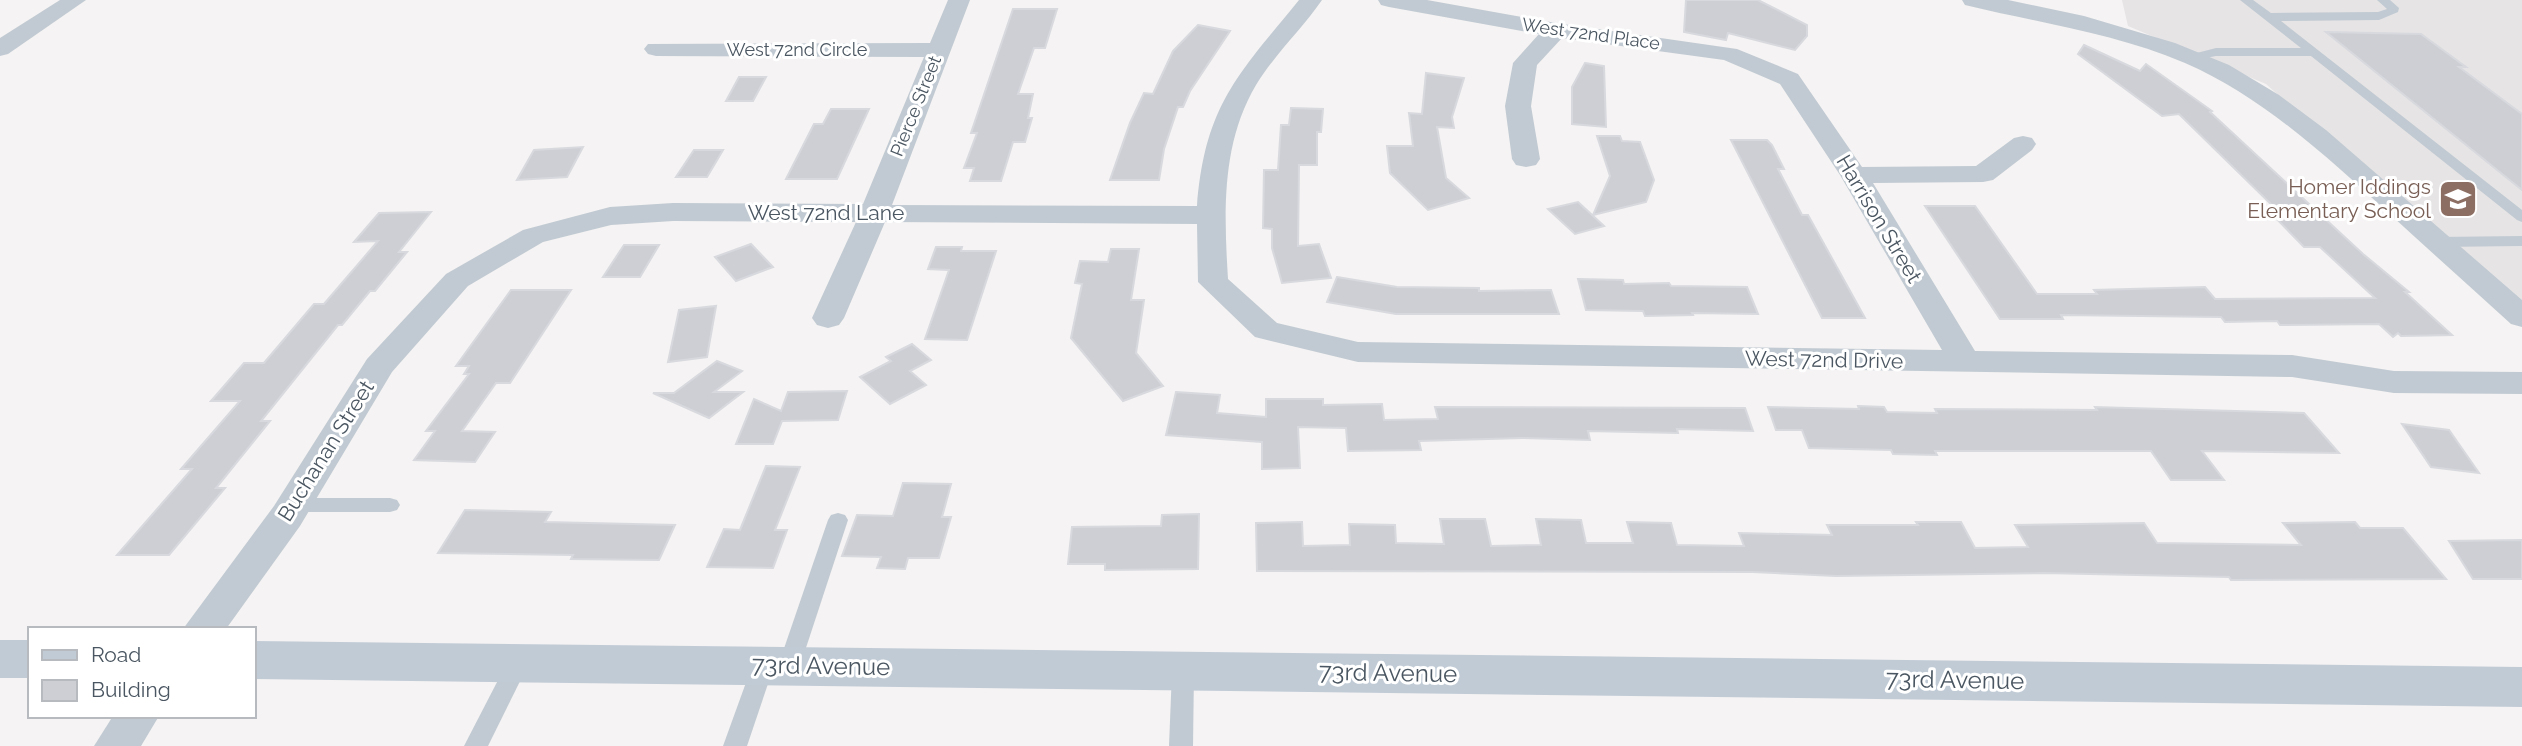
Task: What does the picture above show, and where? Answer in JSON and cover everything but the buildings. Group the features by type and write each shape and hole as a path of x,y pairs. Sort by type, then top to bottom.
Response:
{"street":[{"path":"0,49 75,0"},
{"name":"Pierce Street","path":"828,318 874,213 960,0"},
{"name":"West 72nd Drive","path":"1311,0 1244,85 1221,132 1209,215 1213,282 1266,330 1358,352 2292,366 2394,382 2522,383"},
{"name":"West 72nd Place","path":"1389,0 1556,30 1729,54 1789,79"},
{"path":"1973,0 2052,15 2193,58 2252,89 2303,123 2438,243 2516,305"},
{"path":"1525,159 1518,106 1525,63 1556,30"},
{"name":"West 72nd Circle","path":"656,49 938,50"},
{"name":"Harrison Street","path":"1789,79 1854,175 1965,362"},
{"path":"1854,175 1983,174 2023,145"},
{"name":"West 72nd Lane","path":"457,280 533,236 610,216 673,212 1209,215"},
{"name":"Buchanan Street","path":"204,627 292,505 379,366 457,280"},
{"path":"0,659 28,659"},
{"name":"73rd Avenue","path":"256,660 2522,687"},
{"path":"116,746 137,718"}],"lane":[{"path":"2246,0 2522,217"},
{"path":"2268,17 2379,16 2392,12 2393,8 2384,0"},
{"path":"2193,58 2216,52 2314,52"},
{"path":"2438,243 2522,241"},
{"path":"292,505 390,505"},
{"path":"735,746 776,666 838,520"},
{"path":"476,746 518,663"},
{"path":"1181,746 1183,671"}],"shaded area":[{"name":"Homer Iddings Elementary School","path":"2122,0 2522,0 2522,314 2266,84 2128,26"}],"place":[{"name":"Homer Iddings Elementary School","path":"2458,199"}]}
